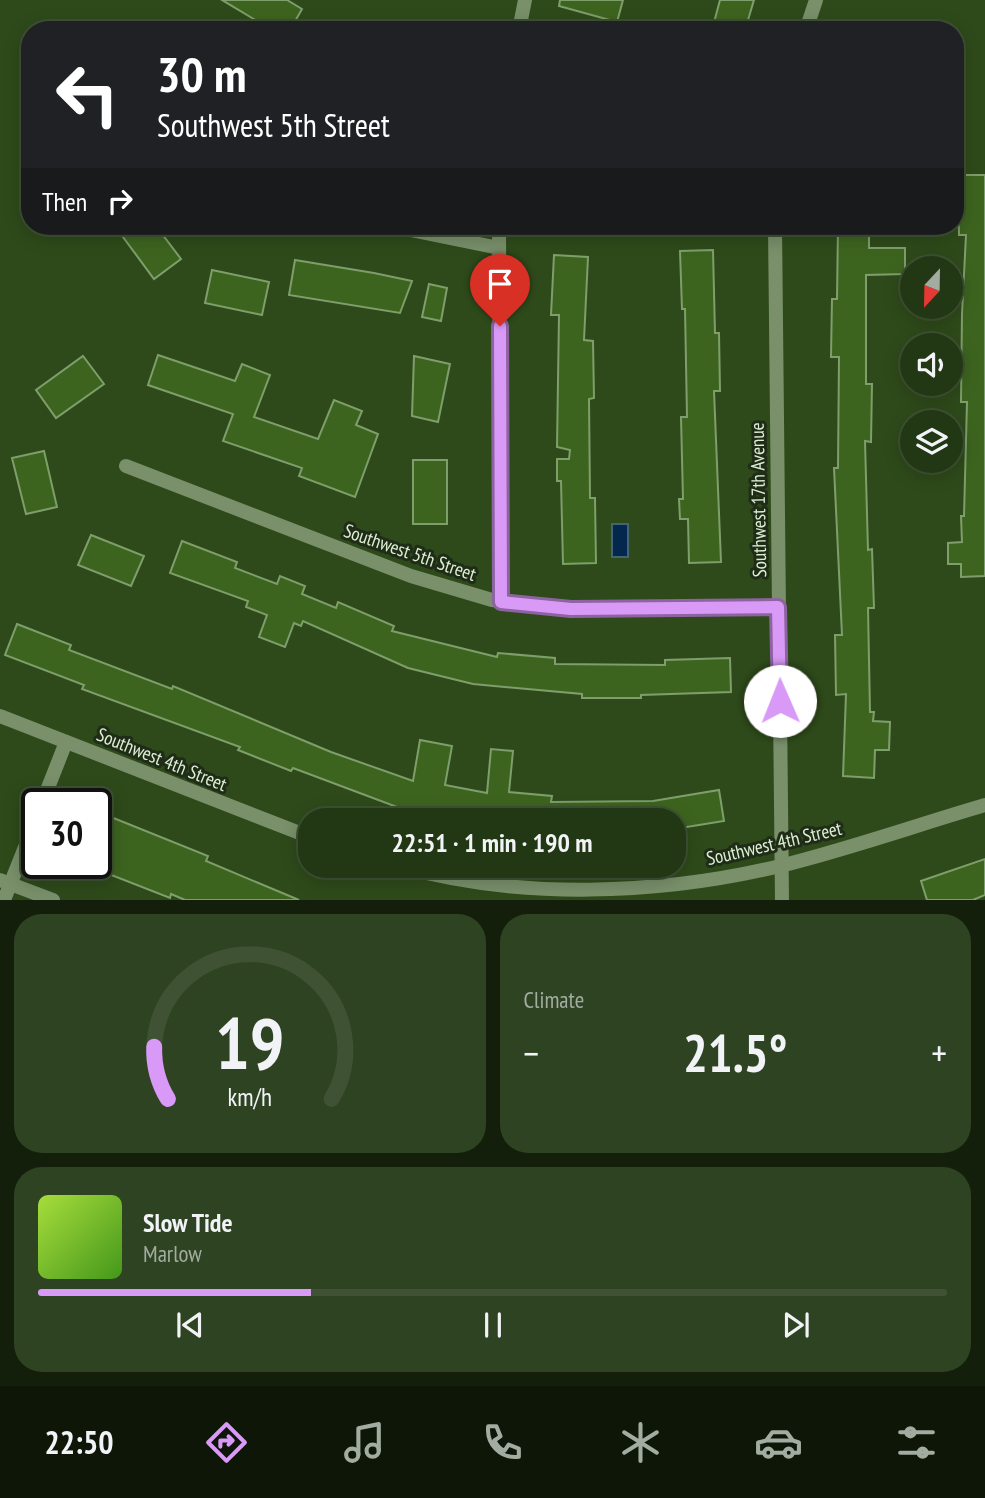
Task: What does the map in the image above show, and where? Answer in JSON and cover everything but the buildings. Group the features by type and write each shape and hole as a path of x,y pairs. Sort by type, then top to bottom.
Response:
{"street":[{"path":"809,21 817,0"},
{"path":"520,21 521,1"},
{"path":"435,235 499,248"},
{"path":"499,235 501,602"},
{"name":"Southwest 17th Avenue","path":"775,235 782,900"},
{"name":"Southwest 5th Street","path":"126,466 411,576 501,602 571,609 778,607"},
{"name":"Southwest 4th Street","path":"0,716 298,832"},
{"path":"48,788 66,742"},
{"name":"Southwest 4th Street","path":"445,878 508,893 678,883 782,865 985,805"},
{"path":"4,900 5,882 21,850"},
{"path":"5,882 52,900"}],"water":[{"path":"612,524 628,524 628,557 612,557"}],"route":[{"path":"500,326 501,602 571,609 778,607 780,701"}]}
